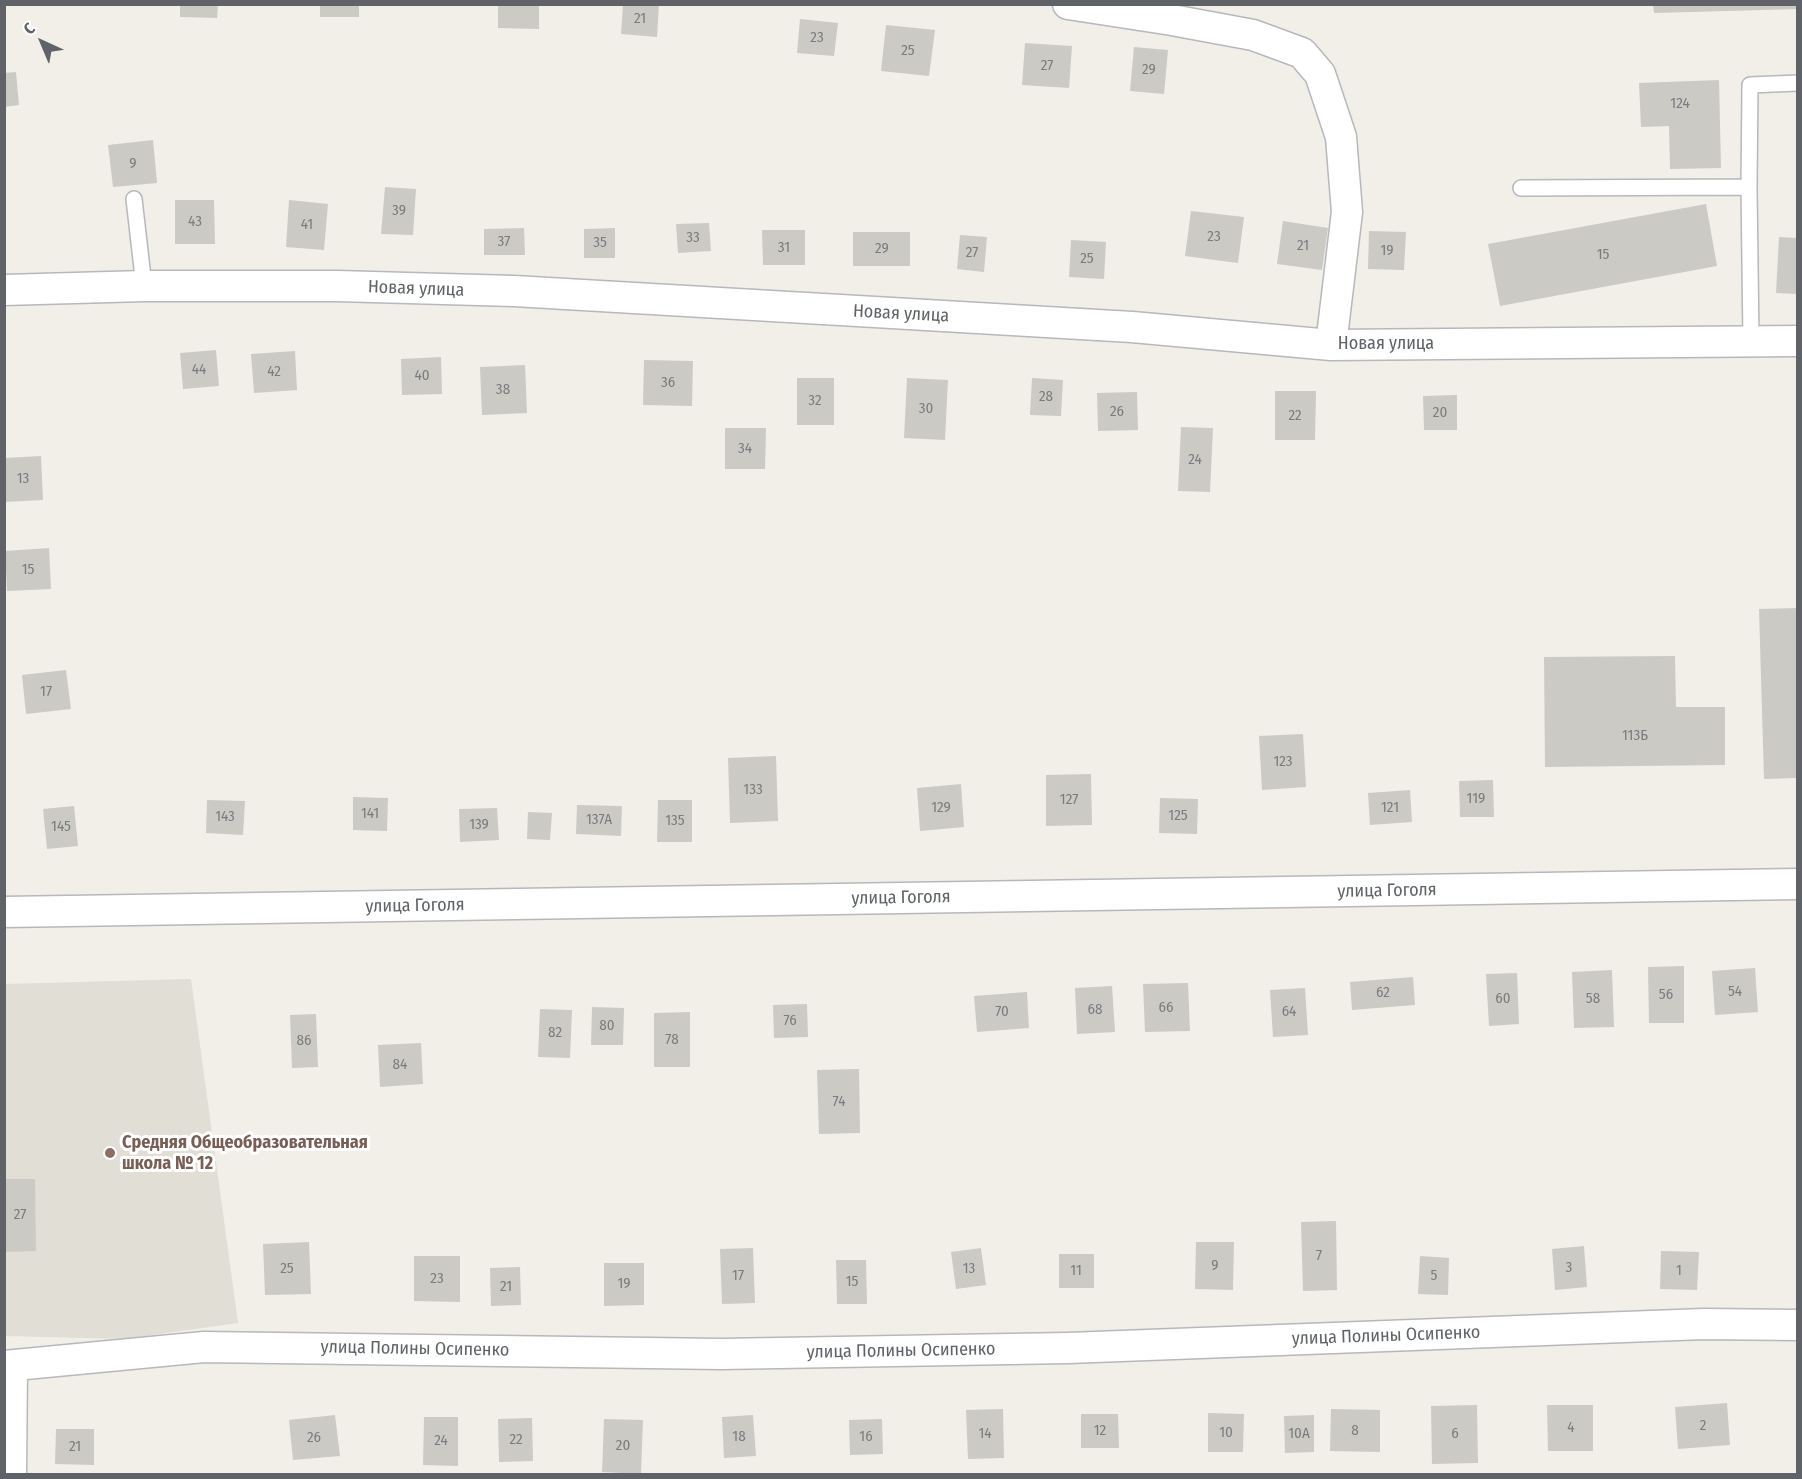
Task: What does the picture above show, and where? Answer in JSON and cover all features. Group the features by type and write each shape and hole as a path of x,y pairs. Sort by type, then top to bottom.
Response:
{"street":[{"path":"1068,4 1254,35 1302,53 1320,74 1341,137 1347,212 1331,345"},
{"name":"Новая улица","path":"4,290 144,286 337,286 514,291 1132,327 1331,345 1797,341"},
{"name":"улица Гоголя","path":"4,912 1797,884"},
{"name":"улица Полины Осипенко","path":"8,1366 204,1347 733,1354 1068,1348 1704,1324 1797,1325"},
{"path":"8,1366 11,1474"}],"lane":[{"path":"1751,341 1750,85 1797,83"},
{"path":"1521,189 1749,187"},
{"path":"134,199 144,286"}],"shaded area":[{"name":"Средняя Общеобразовательная школа № 12","path":"191,979 238,1323 124,1339 5,1336 4,984"}],"building":[{"path":"180,4 218,4 217,18 180,17"},
{"path":"498,4 539,4 539,29 498,28"},
{"path":"623,4 659,4 657,37 621,34"},
{"path":"1653,4 1798,4 1798,9 1654,13"},
{"path":"320,5 359,5 359,17 320,17"},
{"path":"800,19 838,23 834,56 797,53"},
{"path":"886,25 935,30 929,76 881,71"},
{"path":"1025,43 1072,46 1069,88 1022,85"},
{"path":"1134,47 1168,50 1164,94 1130,91"},
{"path":"16,72 19,105 4,107 4,73"},
{"path":"1719,80 1721,168 1670,169 1669,126 1641,127 1639,83"},
{"path":"153,140 157,183 113,187 108,145"},
{"path":"385,187 416,189 413,235 381,234"},
{"path":"175,200 214,200 215,244 175,244"},
{"path":"289,200 328,204 324,250 286,247"},
{"path":"1706,204 1717,266 1500,306 1488,244"},
{"path":"1191,211 1244,217 1238,263 1185,256"},
{"path":"1283,221 1328,228 1322,270 1277,264"},
{"path":"709,223 711,251 678,253 676,224"},
{"path":"524,228 525,255 484,255 484,229"},
{"path":"615,228 615,258 584,258 584,229"},
{"path":"762,230 805,230 805,265 763,265"},
{"path":"1369,231 1406,232 1404,270 1368,269"},
{"path":"853,232 910,232 910,266 853,266"},
{"path":"960,235 987,237 984,272 957,269"},
{"path":"1779,237 1798,238 1798,294 1776,293"},
{"path":"1071,240 1106,242 1104,279 1069,277"},
{"path":"216,350 219,386 183,389 180,353"},
{"path":"295,351 297,390 254,393 251,354"},
{"path":"441,357 442,394 402,395 401,359"},
{"path":"644,360 693,361 692,406 643,405"},
{"path":"525,365 527,413 482,415 480,367"},
{"path":"797,378 834,378 834,425 797,425"},
{"path":"907,378 948,380 945,440 904,438"},
{"path":"1032,378 1063,380 1061,416 1030,415"},
{"path":"1275,391 1316,391 1315,440 1275,440"},
{"path":"1137,392 1138,430 1098,431 1097,393"},
{"path":"1457,395 1457,430 1424,430 1423,396"},
{"path":"1181,427 1213,428 1210,492 1178,491"},
{"path":"725,428 766,428 765,469 725,469"},
{"path":"41,456 43,500 5,502 5,458"},
{"path":"49,548 51,589 7,591 5,551"},
{"path":"1798,608 1798,778 1764,779 1759,609"},
{"path":"1675,656 1676,707 1725,707 1725,765 1545,767 1544,657"},
{"path":"66,670 71,709 26,714 22,675"},
{"path":"1303,734 1306,787 1262,790 1259,736"},
{"path":"776,756 778,821 730,823 728,758"},
{"path":"1091,774 1092,825 1046,826 1046,775"},
{"path":"1493,780 1494,817 1460,817 1459,781"},
{"path":"961,784 964,827 920,831 917,788"},
{"path":"1410,790 1412,822 1370,825 1368,793"},
{"path":"353,797 388,798 387,831 353,830"},
{"path":"1160,798 1198,799 1197,834 1159,833"},
{"path":"207,800 245,801 243,835 206,833"},
{"path":"658,800 692,800 692,842 657,842"},
{"path":"577,805 622,806 621,836 576,834"},
{"path":"74,806 78,846 47,849 43,809"},
{"path":"497,808 499,840 460,842 459,809"},
{"path":"528,812 552,813 550,840 527,839"},
{"path":"1684,966 1684,1023 1649,1023 1648,967"},
{"path":"1755,968 1758,1012 1715,1015 1712,971"},
{"path":"1612,970 1614,1027 1574,1028 1572,972"},
{"path":"1517,973 1519,1024 1489,1026 1486,974"},
{"path":"1413,977 1415,1005 1352,1010 1350,982"},
{"path":"1188,983 1190,1031 1145,1032 1143,984"},
{"path":"1112,986 1115,1032 1077,1034 1075,988"},
{"path":"1305,988 1308,1035 1273,1037 1270,990"},
{"path":"1027,992 1029,1028 977,1032 974,996"},
{"path":"807,1004 808,1037 774,1038 773,1005"},
{"path":"592,1007 624,1008 623,1045 591,1045"},
{"path":"540,1009 572,1010 570,1058 538,1057"},
{"path":"690,1012 690,1067 654,1067 654,1013"},
{"path":"316,1014 318,1067 292,1068 290,1015"},
{"path":"421,1043 423,1084 380,1087 378,1045"},
{"path":"859,1069 860,1133 819,1134 817,1070"},
{"path":"4,1179 35,1179 36,1251 4,1252"},
{"path":"1336,1221 1337,1290 1303,1291 1301,1222"},
{"path":"309,1242 311,1294 265,1295 263,1244"},
{"path":"1196,1242 1234,1242 1233,1290 1195,1289"},
{"path":"1584,1246 1587,1287 1555,1290 1552,1249"},
{"path":"753,1248 755,1303 722,1304 720,1249"},
{"path":"981,1248 986,1285 956,1289 951,1252"},
{"path":"1661,1251 1699,1252 1697,1290 1660,1289"},
{"path":"1059,1254 1094,1254 1094,1288 1059,1288"},
{"path":"414,1256 460,1256 460,1302 414,1301"},
{"path":"1420,1256 1449,1258 1448,1295 1418,1294"},
{"path":"836,1260 866,1260 867,1304 837,1304"},
{"path":"604,1263 644,1263 644,1305 604,1306"},
{"path":"520,1267 521,1305 491,1306 490,1268"},
{"path":"1727,1403 1730,1445 1678,1449 1675,1407"},
{"path":"1477,1405 1478,1463 1432,1464 1431,1406"},
{"path":"1547,1405 1593,1405 1593,1451 1548,1451"},
{"path":"1003,1409 1004,1458 968,1459 966,1410"},
{"path":"1331,1409 1380,1410 1380,1452 1330,1451"},
{"path":"1208,1413 1244,1414 1243,1452 1208,1452"},
{"path":"1081,1414 1118,1414 1119,1448 1081,1448"},
{"path":"335,1415 340,1456 293,1460 289,1420"},
{"path":"753,1415 756,1456 724,1458 722,1417"},
{"path":"1314,1415 1314,1452 1285,1453 1284,1416"},
{"path":"424,1417 458,1417 458,1466 423,1465"},
{"path":"532,1418 533,1461 499,1462 498,1419"},
{"path":"604,1419 643,1420 641,1474 602,1472"},
{"path":"882,1419 883,1454 850,1455 849,1420"},
{"path":"56,1429 94,1429 94,1465 55,1464"}],"place":[{"name":"Средняя Общеобразовательная школа № 12","path":"110,1153"}]}
